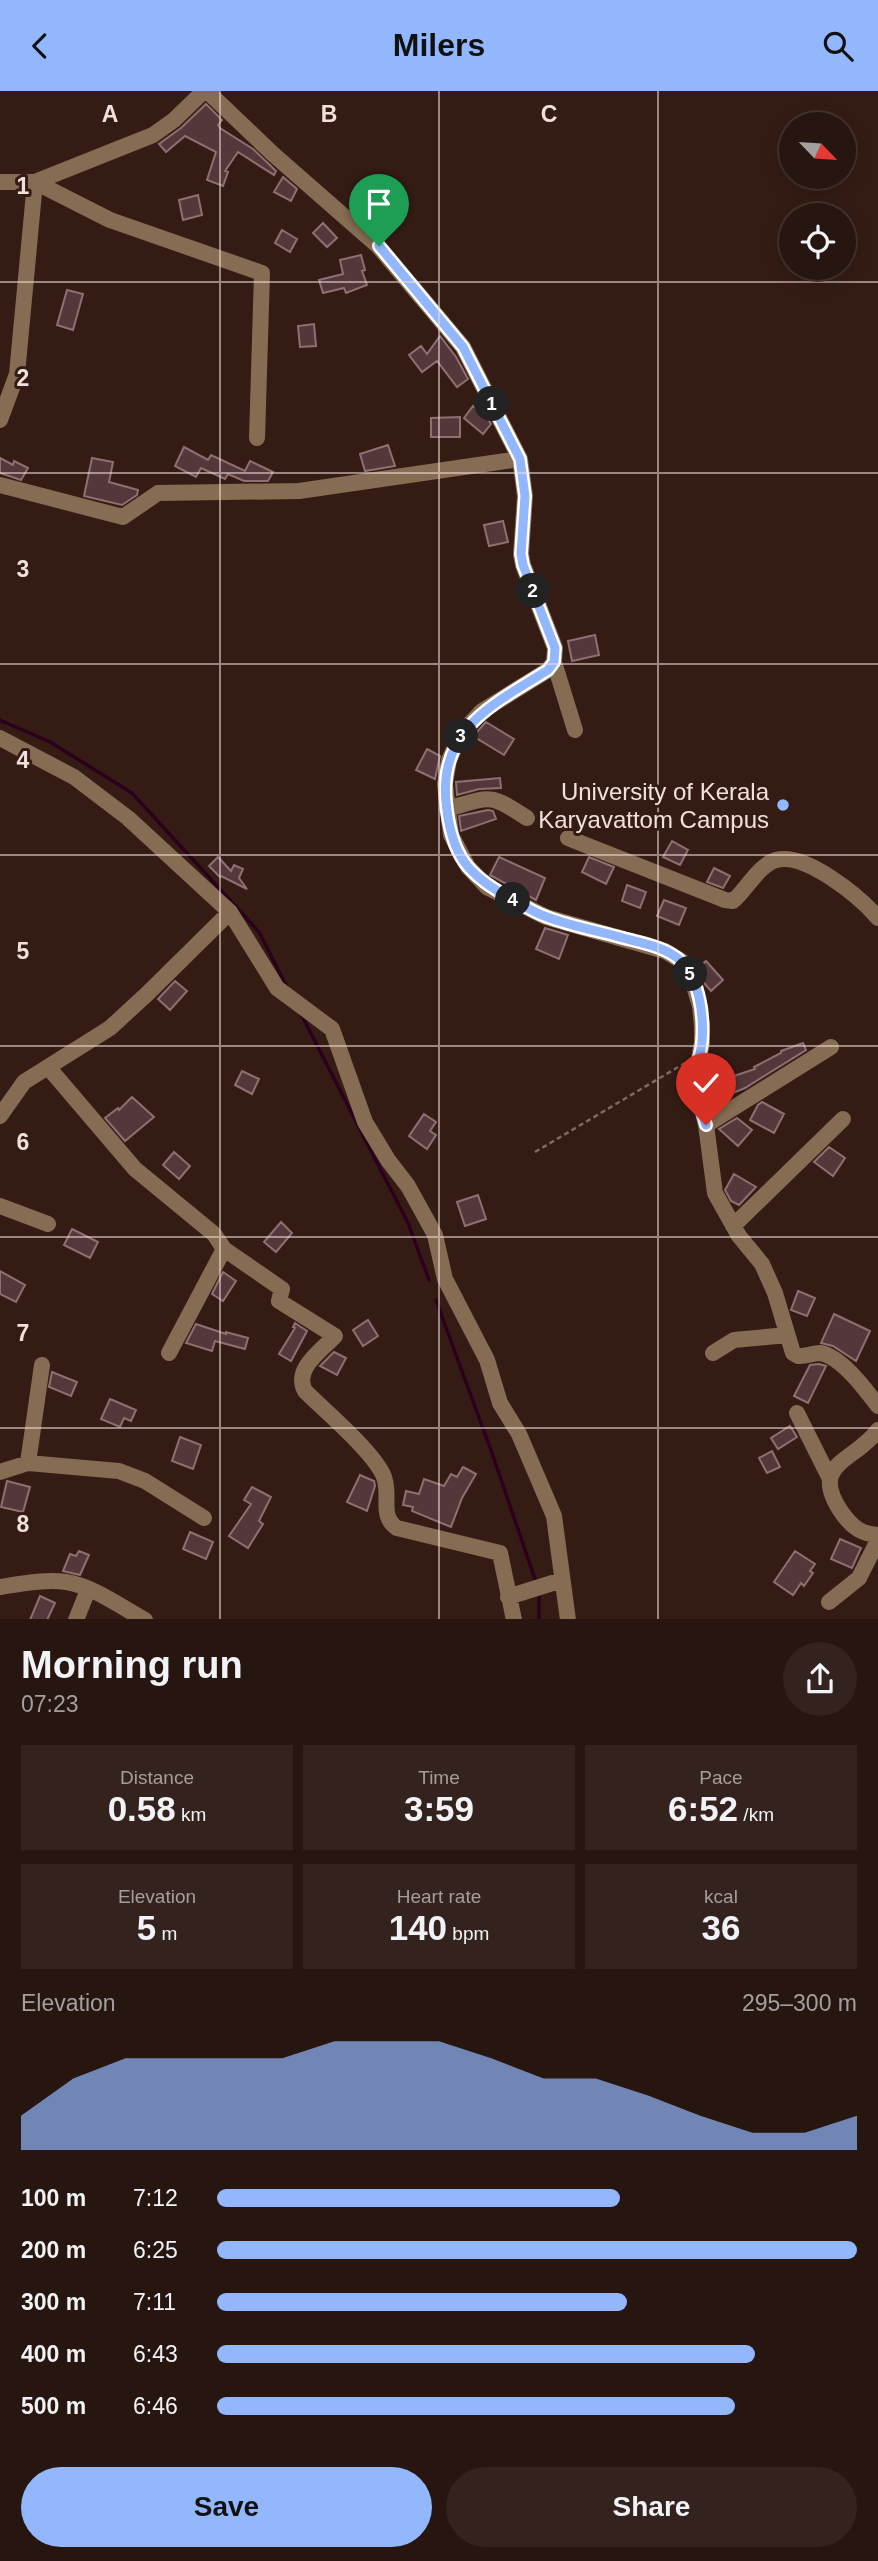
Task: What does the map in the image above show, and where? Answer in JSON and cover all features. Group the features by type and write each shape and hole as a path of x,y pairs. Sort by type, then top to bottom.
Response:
{"street":[{"path":"0,182 35,182 153,135 174,120 205,91 379,246 463,347 520,459 525,496 521,554 523,565 555,648 554,662 575,730"},
{"path":"0,420 18,374 35,182"},
{"path":"35,182 110,220 262,274 257,438"},
{"path":"0,485 123,517 158,493 299,491 520,459"},
{"path":"554,662 548,670 482,711 462,732 449,760 444,784 451,835 468,867 487,887 546,917 656,948 674,955 682,962 690,973 700,1006 702,1042 695,1081 706,1125 715,1193 733,1226 762,1264 775,1293 793,1353 798,1356 818,1353 825,1355 854,1374 878,1406"},
{"path":"0,738 74,777 111,804 230,912 277,988 332,1029 365,1122 388,1160 408,1186 435,1235 445,1279 487,1360 500,1403 519,1434 554,1516 568,1619"},
{"path":"447,809 492,798 527,818"},
{"path":"568,838 724,900 733,901 766,866 776,860 790,860 807,866 846,888 878,918"},
{"path":"0,1116 24,1082 110,1028 230,912"},
{"path":"706,1125 831,1047"},
{"path":"48,1067 135,1169 214,1234 224,1249 282,1289 279,1301 335,1336 307,1365 302,1375 305,1391 379,1468 388,1496 386,1515 389,1523 397,1528 500,1553 514,1619"},
{"path":"733,1226 843,1119"},
{"path":"0,1206 48,1224"},
{"path":"169,1353 224,1249"},
{"path":"713,1353 733,1340 788,1335"},
{"path":"29,1463 42,1365"},
{"path":"797,1413 830,1477"},
{"path":"829,1602 859,1579 878,1537 863,1534 849,1522 829,1491 830,1477 838,1464 878,1430"},
{"path":"0,1472 29,1463 119,1471 145,1481 204,1518"},
{"path":"508,1597 562,1580"},
{"path":"0,1587 66,1582 145,1619"},
{"path":"76,1619 88,1590"}],"path":[{"path":"535,1152 700,1054"}],"building":[{"path":"206,104 222,120 218,125 220,128 253,149 276,171 274,175 238,152 225,171 228,172 223,186 207,180 216,152 185,136 166,152 159,144"},
{"path":"283,177 297,189 291,201 274,192"},
{"path":"198,195 202,215 183,220 179,200"},
{"path":"323,223 337,238 327,247 313,233"},
{"path":"282,230 297,239 290,252 275,243"},
{"path":"361,255 365,270 362,271 367,285 346,293 344,288 323,293 319,280 343,274 340,260"},
{"path":"67,290 83,294 73,330 57,325"},
{"path":"314,324 316,346 300,347 298,326"},
{"path":"440,336 468,379 457,387 437,361 422,372 409,355 421,346 427,354"},
{"path":"473,406 486,416 491,424 483,434 464,418"},
{"path":"460,417 460,437 431,437 431,418"},
{"path":"388,445 395,466 365,471 360,454"},
{"path":"184,447 208,460 211,455 245,471 250,461 273,472 268,481 244,481 228,474 225,479 201,468 196,477 175,466"},
{"path":"0,458 13,465 14,461 28,468 21,480 0,473"},
{"path":"92,458 113,462 109,482 138,490 137,495 122,505 84,496"},
{"path":"503,521 508,542 489,546 484,525"},
{"path":"595,635 599,655 572,661 568,641"},
{"path":"486,722 514,739 504,755 473,736"},
{"path":"427,749 440,756 435,779 416,770"},
{"path":"500,778 501,788 479,789 457,795 456,782"},
{"path":"493,811 496,819 461,831 459,816"},
{"path":"672,841 688,850 680,865 663,857"},
{"path":"218,857 231,871 234,865 243,869 239,878 247,889 220,877 209,866"},
{"path":"499,857 545,878 536,900 490,875"},
{"path":"589,857 614,867 606,884 582,872"},
{"path":"714,868 730,876 723,888 707,882"},
{"path":"627,885 646,892 640,908 622,901"},
{"path":"664,900 686,908 679,925 657,916"},
{"path":"545,928 568,935 559,959 536,949"},
{"path":"706,961 723,980 711,991 704,983 699,967"},
{"path":"175,981 187,991 170,1010 158,999"},
{"path":"803,1043 806,1050 733,1093 728,1078 755,1069 754,1067 781,1051"},
{"path":"242,1071 259,1079 252,1094 235,1085"},
{"path":"132,1097 154,1117 125,1141 105,1118 118,1108 119,1110"},
{"path":"762,1102 784,1114 774,1133 750,1120"},
{"path":"424,1114 436,1122 430,1131 436,1135 427,1149 409,1136"},
{"path":"737,1118 752,1130 738,1146 719,1129"},
{"path":"829,1147 845,1158 833,1176 814,1162"},
{"path":"174,1152 190,1166 179,1179 163,1165"},
{"path":"734,1174 756,1187 739,1205 731,1201 725,1190"},
{"path":"478,1195 486,1219 465,1226 457,1202"},
{"path":"281,1222 292,1233 276,1252 264,1242"},
{"path":"72,1229 98,1242 90,1258 64,1245"},
{"path":"0,1271 25,1285 16,1302 0,1294"},
{"path":"223,1272 236,1281 223,1301 212,1294"},
{"path":"798,1291 815,1298 807,1316 791,1310"},
{"path":"834,1314 870,1331 856,1361 833,1346 821,1343"},
{"path":"368,1320 378,1336 363,1346 353,1330"},
{"path":"295,1323 307,1331 291,1361 279,1354 295,1328"},
{"path":"196,1324 248,1338 245,1349 215,1341 212,1351 186,1343"},
{"path":"334,1352 346,1358 337,1375 320,1366"},
{"path":"810,1365 826,1366 808,1403 794,1396"},
{"path":"52,1372 77,1382 71,1396 49,1387"},
{"path":"110,1399 136,1410 131,1421 124,1418 120,1427 101,1419"},
{"path":"790,1426 797,1437 778,1449 771,1438"},
{"path":"180,1437 201,1445 193,1469 172,1461"},
{"path":"772,1451 780,1467 767,1473 759,1458"},
{"path":"463,1467 476,1474 462,1498 451,1527 412,1511 413,1507 403,1505 406,1491 419,1494 424,1479 444,1486 451,1474 457,1477"},
{"path":"360,1475 374,1481 375,1486 367,1511 347,1502"},
{"path":"7,1481 30,1487 23,1512 1,1507"},
{"path":"252,1487 271,1497 259,1521 263,1524 248,1548 229,1536 251,1504 244,1500"},
{"path":"190,1532 213,1542 206,1559 183,1549"},
{"path":"840,1539 861,1548 852,1568 831,1559"},
{"path":"79,1551 89,1555 80,1575 63,1571 70,1554 76,1556"},
{"path":"795,1551 815,1564 810,1571 813,1573 804,1586 801,1583 793,1595 774,1582"},
{"path":"40,1596 55,1603 47,1619 30,1619"}],"waterway":[{"path":"0,720 50,742 132,793 259,932 288,989"},
{"path":"301,1014 408,1223 429,1280"},
{"path":"436,1300 536,1582"},
{"path":"539,1593 539,1619"}],"place":[{"name":"University of Kerala Karyavattom Campus","path":"783,805"}],"route":[{"path":"379,246 463,347 520,459 525,496 521,554 523,565 556,655 548,670 482,711 462,732 449,760 444,784 451,835 468,867 487,887 546,917 648,945 674,955 682,962 690,973 700,1006 702,1042 695,1081 706,1125"}]}
